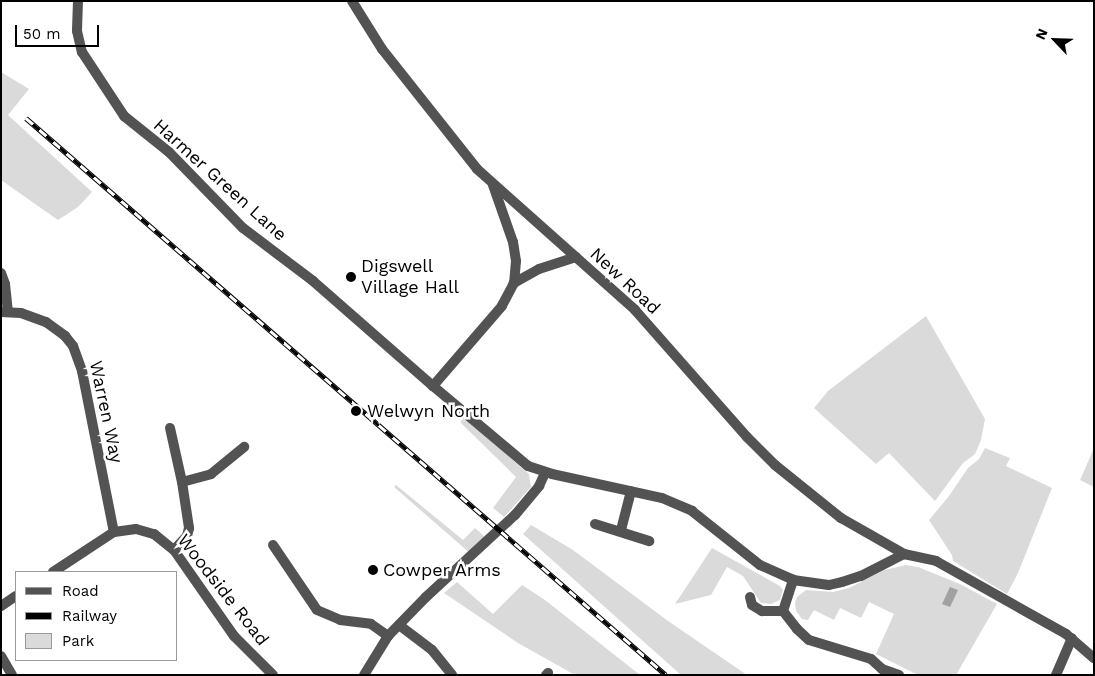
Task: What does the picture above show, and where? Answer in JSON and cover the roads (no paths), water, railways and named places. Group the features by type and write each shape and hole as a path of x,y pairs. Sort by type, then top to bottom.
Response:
{"street":[{"name":"Harmer Green Lane","path":"78,1 78,31 82,52 124,116 168,152 243,228 312,281 528,466 545,473 662,498 692,511 760,565 794,580 828,585 842,582 861,576 904,554"},
{"name":"New Road","path":"352,1 367,27 477,169 635,310 747,437 775,465 841,518 904,554"},
{"path":"434,386 502,306 514,283 516,261 513,242 493,184"},
{"path":"514,283 556,262 576,258"},
{"name":"Warren Way","path":"1,273 5,284 4,312 36,317 56,328 65,336 78,357 114,532"},
{"path":"170,428 182,482 189,528 187,536 174,550"},
{"path":"182,482 211,474 244,447"},
{"path":"364,675 388,636 515,516 540,486 545,473"},
{"path":"621,530 632,491"},
{"path":"595,524 621,530 649,541"},
{"name":"Woodside Road","path":"114,532 126,529 145,531 162,539 174,550 234,636 273,675"},
{"path":"55,571 114,532"},
{"path":"273,545 294,579 317,610 340,620 371,624 388,636"},
{"path":"904,554 944,564 1072,638 1094,658"},
{"path":"784,611 794,580"},
{"path":"1,606 15,597"},
{"path":"750,597 752,605 762,611 784,611"},
{"path":"784,611 797,629 809,640 871,659 882,669 900,675"},
{"path":"399,625 432,650 442,660 452,675"},
{"path":"1056,675 1072,638"},
{"path":"1,656 12,675"}],"railway":[{"path":"26,118 666,675"}],"place":[{"name":"Digswell Village Hall","path":"351,277"},
{"name":"Welwyn North","path":"356,411"},
{"name":"Cowper Arms","path":"373,570"}]}
